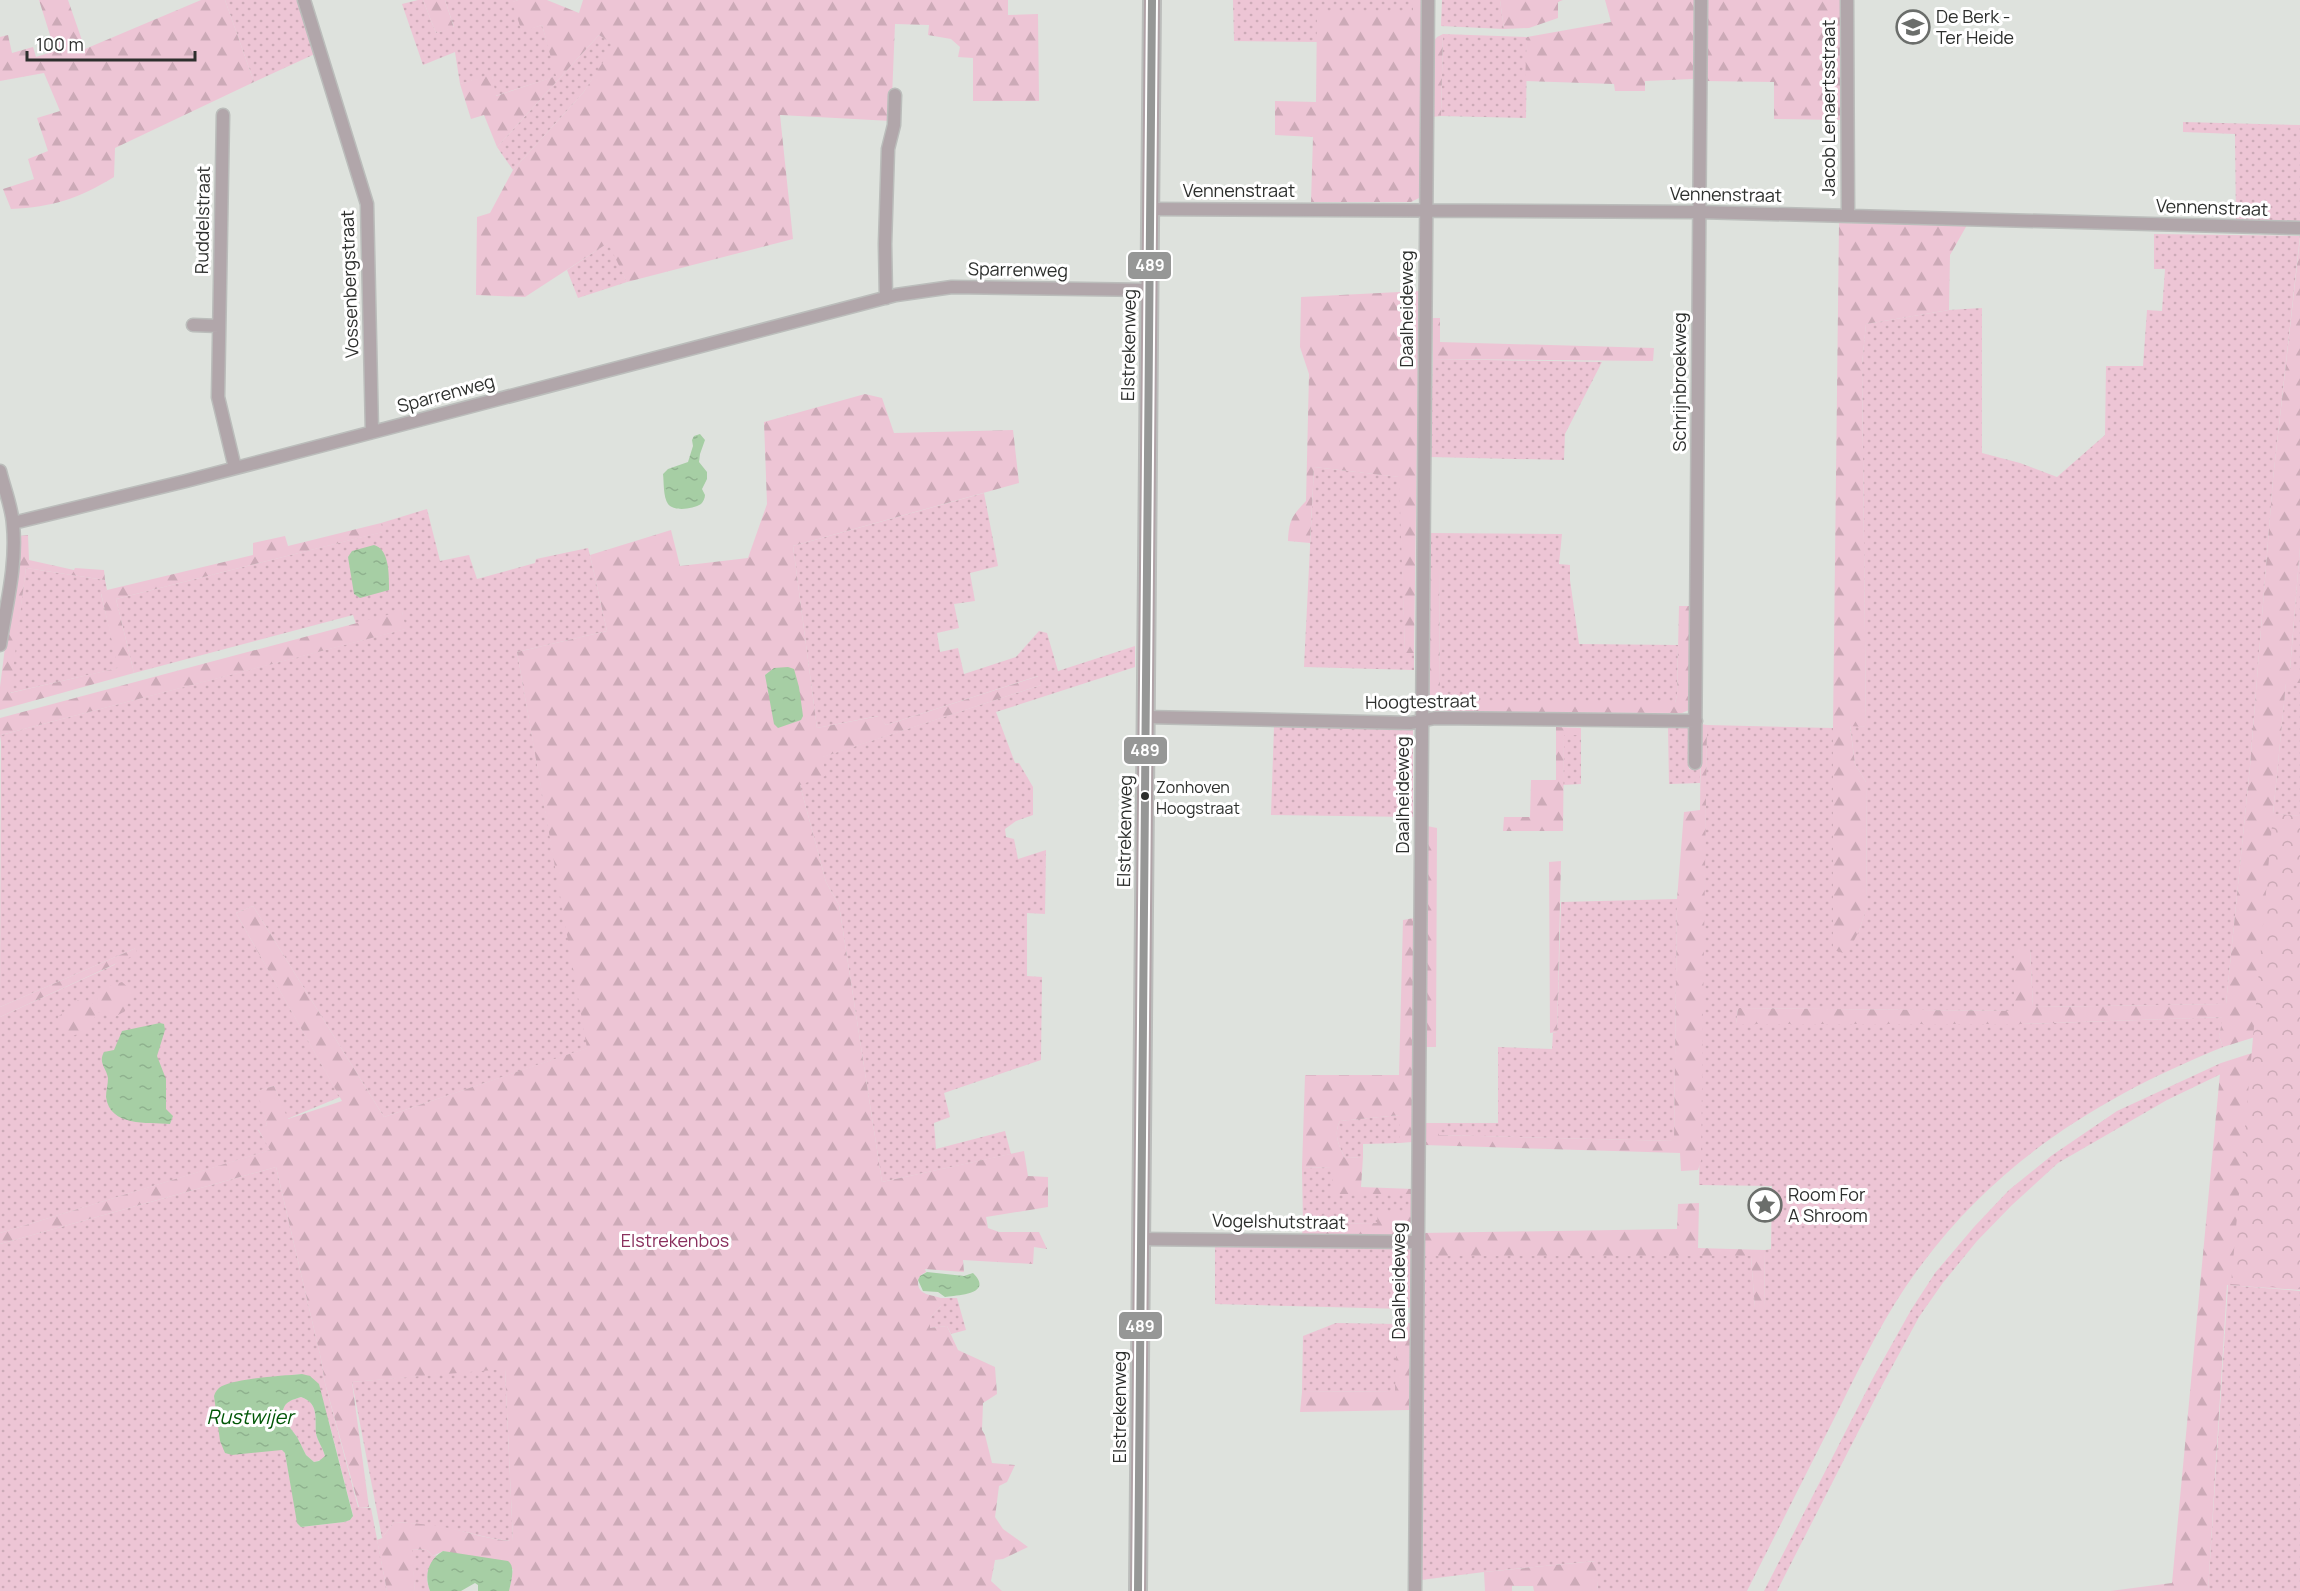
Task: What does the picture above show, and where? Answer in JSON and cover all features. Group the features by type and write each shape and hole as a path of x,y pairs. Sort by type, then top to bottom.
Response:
{"street":[{"name":"Vossenbergstraat","path":"304,0 367,204 372,432"},
{"name":"Elstrekenweg","path":"1138,1591 1152,0"},
{"name":"Daalheideweg","path":"1415,1591 1428,0"},
{"name":"Schrijnbroekweg","path":"1695,764 1701,0"},
{"name":"Jacob Lenaertsstraat","path":"1847,0 1848,216"},
{"path":"886,298 888,149 894,125 895,94"},
{"name":"Ruddelstraat","path":"223,115 218,397 235,468"},
{"name":"Vennenstraat","path":"1150,208 1699,212 2300,228"},
{"name":"Sparrenweg","path":"8,517 235,468 886,298 952,287 1150,290"},
{"path":"193,325 219,326"},
{"path":"0,471 14,544 11,579 0,645"},
{"path":"0,542 14,544"},
{"name":"Hoogtestraat","path":"1146,717 1411,723 1422,719 1696,721"},
{"name":"Vogelshutstraat","path":"1141,1239 1418,1242"}],"green space":[{"path":"39,0 68,0 85,49 201,0 225,0 254,82 115,148 114,177 101,185 53,204 11,209 3,189 34,179 28,159 48,151 37,118 60,111 44,73 0,81 0,37 8,35 12,53 33,47 36,57 55,51"},
{"path":"225,0 299,0 317,53 254,82"},
{"path":"423,0 436,33 454,27 445,0 518,0 513,2 522,31 542,25 557,76 495,96 492,75 460,84 455,52 423,65 402,4"},
{"path":"423,0 445,0 454,28 436,33"},
{"path":"547,0 579,13 583,0 1008,0 1008,15 1038,14 1039,101 973,101 973,58 958,57 960,47 951,39 928,35 929,25 895,24 891,121 780,115 793,239 627,282 608,243 525,297 476,295 477,217 490,213 513,170 583,93 614,45 599,35 497,147 484,115 471,119 460,84 492,74 496,96 556,76 542,25 522,32 512,2"},
{"path":"1233,0 1413,0 1413,11 1317,11 1318,42 1234,41"},
{"path":"1413,0 1421,0 1421,186 1419,198 1411,202 1311,202 1313,137 1275,135 1275,101 1316,102 1317,11 1413,11"},
{"path":"1442,0 1500,0 1504,29 1441,26"},
{"path":"1500,0 1563,0 1558,2 1558,18 1529,28 1504,29"},
{"path":"1605,0 1694,0 1693,79 1645,81 1645,91 1615,91 1614,84 1525,81 1527,37 1611,22"},
{"path":"1707,0 1842,0 1840,120 1774,119 1774,82 1705,81"},
{"path":"1443,34 1527,37 1526,118 1441,116"},
{"path":"1443,34 1441,116 1432,117 1433,42"},
{"path":"599,35 615,45 583,93 513,170 497,147"},
{"path":"2183,122 2300,125 2300,223 2236,222 2235,134 2183,132"},
{"path":"1839,223 1967,225 1950,255 1949,310 1866,324 1862,364 1866,727 1850,726 1855,764 1866,782 1867,906 1859,931 1847,954 1833,950 1833,728"},
{"path":"2154,234 2300,236 2273,479 2250,766 2226,1004 2033,1007 2030,949 2014,949 2014,1011 1738,1008 1736,1024 2022,1024 2224,1017 2219,1036 2223,1047 2137,1086 2057,1134 2020,1162 1952,1226 1922,1264 1887,1316 1747,1591 1598,1591 1595,1561 1421,1580 1422,1256 1751,1256 1755,1308 1764,1308 1765,1250 1771,1249 1772,1186 1699,1185 1707,725 1833,728 1833,950 1859,931 1867,905 1866,782 1855,764 1850,725 1866,727 1862,364 1866,324 1949,310 1982,308 1982,453 2020,463 2057,477 2105,435 2106,366 2143,366 2147,310 2162,311 2165,269 2154,269"},
{"path":"2300,239 2300,547 2290,669 2300,670 2300,683 2286,683 2273,814 2300,816 2300,1023 2223,1047 2219,1036 2223,1017 2022,1024 1736,1024 1738,1008 2014,1011 2014,949 2030,949 2033,1007 2226,1004 2250,766 2273,479"},
{"path":"609,242 627,282 578,298 567,270"},
{"path":"1419,291 1414,653 1405,653 1399,477 1314,467 1310,543 1288,541 1292,519 1306,501 1309,374 1300,347 1301,297"},
{"path":"1432,318 1440,318 1440,342 1654,348 1653,361 1433,359"},
{"path":"1433,359 1602,362 1565,434 1564,460 1430,457"},
{"name":"Elstrekenbos","path":"865,394 882,398 894,433 1013,430 1019,483 793,546 817,728 879,716 886,725 1039,676 1041,685 823,757 825,776 800,785 826,882 839,905 882,1182 1024,1151 1028,1176 1048,1177 1048,1207 986,1217 988,1228 999,1232 1039,1232 1047,1249 1034,1247 1033,1264 963,1260 964,1272 925,1269 926,1272 920,1276 918,1281 920,1290 941,1298 941,1306 930,1318 930,1328 947,1326 958,1350 995,1367 997,1394 983,1403 982,1430 992,1463 1015,1465 1007,1482 999,1486 995,1517 1003,1529 1028,1547 1003,1559 995,1560 991,1581 1002,1591 509,1591 513,1569 443,1551 433,1556 427,1550 412,1549 415,1591 387,1591 377,1540 382,1538 394,1522 442,1527 513,1541 505,1369 352,1382 369,1507 359,1507 325,1383 276,1167 0,1244 0,1233 270,1150 258,1129 267,1125 257,1091 274,1086 288,1119 342,1101 236,913 253,906 384,1117 587,1048 517,652 607,631 590,555 671,530 680,566 748,558 767,504 764,422"},
{"path":"1314,467 1400,477 1405,653 1414,653 1414,670 1304,667"},
{"path":"984,493 998,566 970,573 975,601 954,604 959,628 937,633 940,652 958,648 964,674 1016,657 1039,631 1047,633 1058,671 1135,646 1135,667 996,712 1015,763 1019,763 1033,787 1033,815 1016,821 1005,829 1006,837 1014,839 1018,859 1046,850 1045,914 1027,913 1027,976 1042,977 1041,1060 944,1093 950,1117 934,1123 936,1149 1005,1131 1011,1154 882,1182 839,905 826,882 800,785 822,757 1041,685 1038,676 886,725 878,716 817,728 793,546"},
{"path":"427,509 440,561 469,555 477,579 535,563 536,559 588,548 607,631 517,652 588,1048 384,1117 253,906 236,913 340,1097 287,1119 274,1086 258,1091 267,1125 258,1130 271,1150 0,1233 0,1017 114,965 136,948 0,1007 1,735 405,629 402,612 356,624 353,615 134,673 116,599 382,532 381,523"},
{"path":"381,523 383,532 116,599 134,673 0,710 0,687 19,536 28,535 29,560 74,570 75,568 104,570 105,580 26,568 10,693 118,668 101,593 107,590 253,555 253,543 285,536 288,546"},
{"path":"1429,533 1562,534 1559,564 1570,565 1579,644 1678,645 1675,703 1457,703 1443,699 1440,692 1439,568 1429,568"},
{"path":"2300,547 2300,670 2290,670"},
{"path":"1439,567 1440,692 1443,699 1457,703 1675,703 1679,606 1692,606 1689,710 1682,713 1436,712 1429,709 1427,703 1429,568"},
{"path":"26,568 105,580 107,590 101,594 119,668 9,693"},
{"path":"402,611 406,629 1,735 0,742 0,718"},
{"path":"2286,682 2300,683 2300,816 2273,814"},
{"path":"1701,724 1707,725 1701,1161 1698,1170 1681,1171 1680,1153 1424,1145 1424,1123 1439,1123 1439,1135 1674,1141 1677,899 1684,812 1700,810"},
{"path":"1274,726 1413,729 1413,817 1271,815"},
{"path":"1556,727 1581,728 1581,735 1564,735 1563,831 1503,831 1504,817 1530,817 1531,780 1556,780"},
{"path":"1668,727 1689,727 1689,769 1700,769 1700,783 1669,784"},
{"path":"1564,735 1581,735 1581,784 1563,785"},
{"path":"2273,814 2300,816 2300,1289 2231,1284"},
{"path":"1427,826 1437,828 1436,1047 1424,1047"},
{"path":"1561,861 1557,1032 1550,1033 1549,862"},
{"path":"1677,899 1674,1141 1439,1135 1439,1123 1498,1123 1498,1047 1552,1049 1553,1033 1557,1032 1561,902"},
{"path":"1414,918 1412,1142 1400,1143 1400,1115 1340,1121 1337,1131 1345,1158 1363,1157 1361,1187 1413,1189 1413,1194 1332,1194 1332,1167 1302,1168 1305,1075 1399,1075 1403,920"},
{"path":"136,948 137,954 0,1017 0,1007"},
{"path":"122,982 132,991 125,1011 113,1018 98,1012 86,1031 67,1038 58,1017 78,1000 92,1004 97,1000 99,989"},
{"path":"2300,1043 2300,1290 2227,1285 2208,1591 2110,1591 2172,1583 2221,1063 2249,1054"},
{"path":"2221,1063 2221,1074 2167,1100 2058,1163 1977,1241 1919,1317 1777,1591 1764,1591 1873,1378 1911,1310 1935,1273 1974,1227 2009,1190 2051,1156 2117,1111"},
{"path":"1400,1115 1400,1143 1363,1144 1363,1157 1345,1158 1337,1135 1340,1121"},
{"path":"276,1167 325,1383 358,1507 371,1508 387,1591 0,1591 0,1244","holes":["302,1374 329,1422 353,1515 350,1520 344,1522 301,1527 298,1524 285,1453 222,1386"]},
{"path":"1332,1167 1332,1194 1413,1194 1413,1213 1378,1213 1378,1223 1303,1224 1302,1168"},
{"path":"1699,1203 1698,1248 1765,1250 1764,1308 1755,1309 1751,1256 1422,1256 1422,1233 1677,1229 1678,1204"},
{"path":"1378,1213 1413,1213 1413,1228 1410,1234 1402,1236 1302,1235 1303,1224 1377,1223"},
{"path":"1215,1244 1408,1248 1412,1251 1411,1307 1405,1309 1215,1304"},
{"path":"2228,1285 2300,1291 2300,1591 2208,1591"},
{"path":"941,1298 957,1298 966,1330 951,1334 947,1326 930,1328 930,1318 941,1306"},
{"path":"1336,1323 1397,1324 1396,1391 1302,1392 1303,1336"},
{"path":"1410,1323 1409,1410 1300,1412 1302,1392 1395,1391 1397,1324"},
{"path":"505,1368 513,1541 441,1527 394,1522 382,1538 352,1382"},
{"path":"301,1397 313,1407 317,1436 325,1456 324,1459 314,1462 306,1455 297,1437 282,1417 287,1403"},
{"path":"411,1549 427,1550 433,1556 437,1555 428,1572 427,1581 430,1591 415,1591"},
{"path":"1596,1561 1598,1591 1534,1591 1533,1586 1512,1586 1512,1591 1485,1591 1484,1572"}],"water":[{"path":"700,434 705,440 699,462 707,472 707,479 702,489 704,499 701,504 693,507 684,509 671,507 664,494 663,474 668,469 688,462 693,446 692,440 694,436"},
{"path":"374,545 383,552 386,558 389,590 360,598 354,594 348,557 352,551"},
{"path":"774,668 794,669 803,716 801,720 778,728 774,724 765,675"},
{"path":"164,1024 165,1030 157,1056 166,1079 166,1109 173,1116 170,1124 131,1121 122,1118 114,1114 109,1107 106,1097 108,1078 102,1056 104,1052 114,1050 122,1031"},
{"path":"927,1272 964,1276 973,1273 979,1280 979,1286 971,1292 945,1297 938,1292 923,1291 918,1280"},
{"name":"Rustwijer","path":"302,1374 310,1376 319,1384 353,1516 344,1522 301,1527 297,1523 285,1453 282,1450 232,1455 225,1453 220,1441 214,1396 219,1388 239,1381","holes":["301,1397 307,1400 315,1412 317,1436 325,1456 314,1462 306,1455 297,1437 282,1417 285,1406 290,1401"]},
{"path":"443,1551 508,1561 512,1567 509,1591 478,1591 478,1585 475,1583 461,1591 430,1591 427,1579 429,1568 434,1559"}],"transit line":[{"name":"489","path":"1138,1591 1152,0"}],"place":[{"name":"De Berk - Ter Heide","path":"1913,27"},
{"name":"Zonhoven Hoogstraat","path":"1145,796"},
{"name":"Room For A Shroom","path":"1765,1205"}]}
